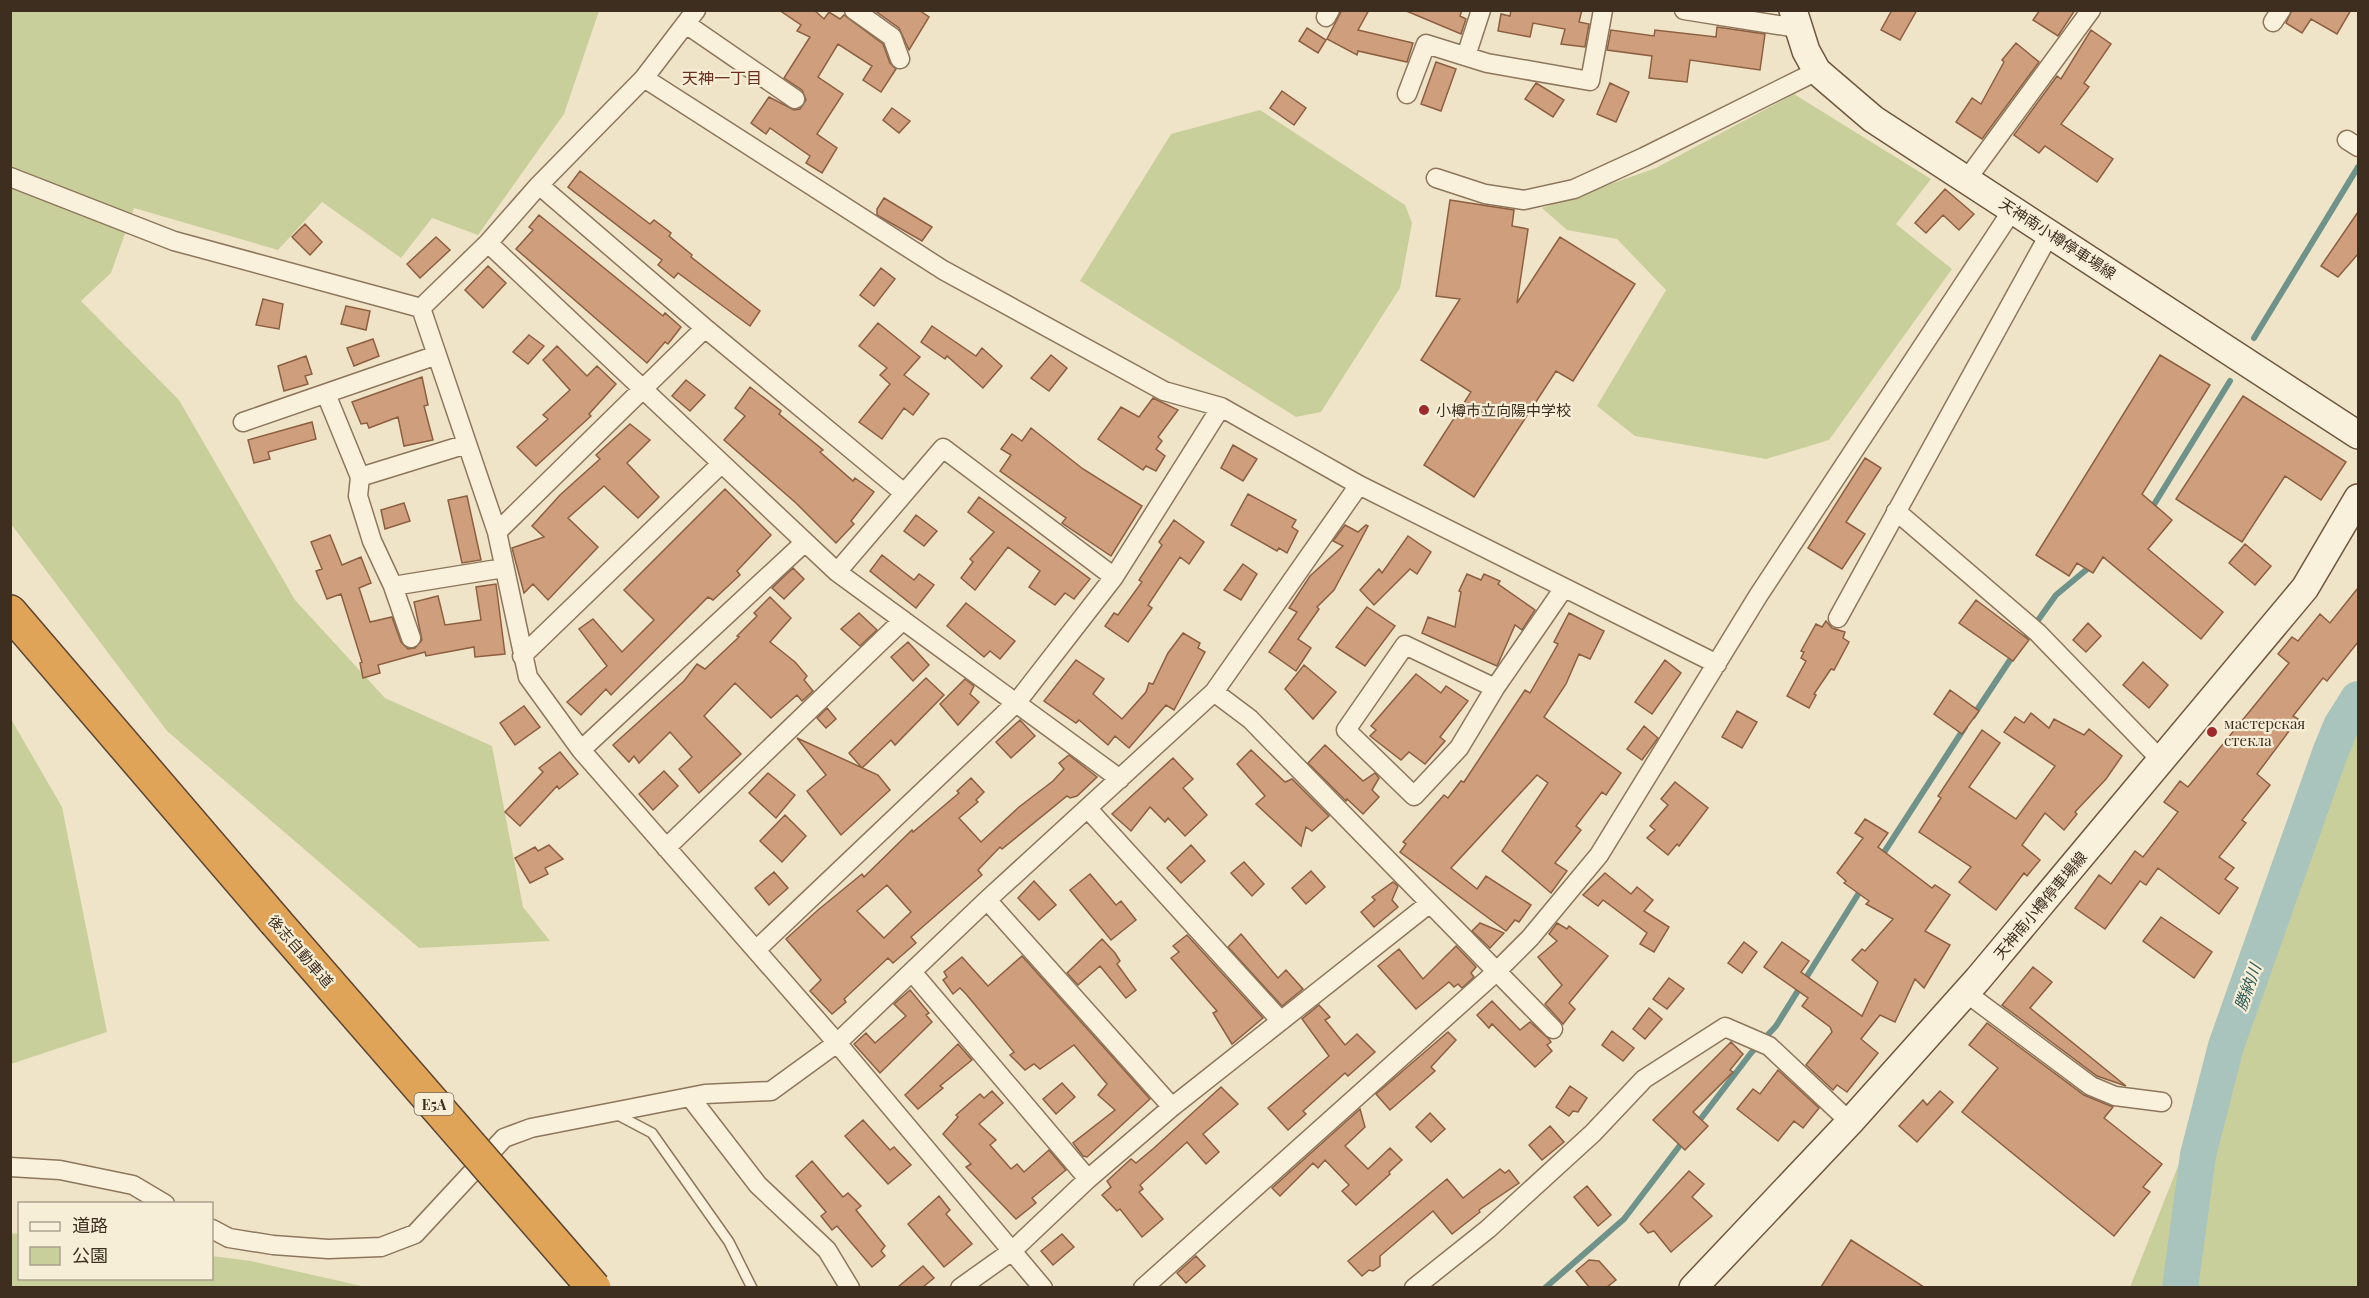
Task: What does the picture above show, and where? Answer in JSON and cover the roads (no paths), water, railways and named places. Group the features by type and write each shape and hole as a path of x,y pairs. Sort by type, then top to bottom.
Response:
{"highway":[{"name":"後志自動車道","path":"10,612 270,926 577,1287"},
{"name":"後志自動車道","path":"10,642 270,926 594,1287"}],"main road":[{"name":"天神南小樽停車場線","path":"1795,20 1817,71 1874,119 2358,435"},
{"name":"天神南小樽停車場線","path":"1693,1287 1850,1122 1965,993 2305,588 2358,498"}],"street":[{"path":"854,10 892,37 900,59"},
{"path":"1466,56 1481,10"},
{"path":"1407,94 1426,44 1487,63 1590,81 1603,10"},
{"path":"1684,10 1795,20"},
{"path":"1967,179 2091,10"},
{"path":"421,308 488,243 539,185 644,78 691,17 795,99"},
{"path":"1436,178 1485,194 1524,200 1574,189 1644,158 1817,71"},
{"path":"644,78 943,270 1164,391 1221,407 1359,486 1717,664"},
{"path":"10,177 174,241 421,308"},
{"path":"539,185 705,328 904,493"},
{"path":"1143,1287 1496,972 1530,938 1599,855 1758,596 2013,208"},
{"path":"1838,618 2050,233"},
{"path":"488,243 837,572 1120,779"},
{"path":"421,308 497,532 528,677 581,750 837,1043 1043,1287"},
{"path":"497,532 705,328"},
{"path":"243,422 437,355"},
{"path":"326,394 360,477 358,496 372,541 393,586 411,638"},
{"path":"756,950 1017,702 1114,577 1221,407"},
{"path":"360,477 467,444"},
{"path":"837,572 943,448 1114,577"},
{"path":"522,656 722,464"},
{"path":"213,1230 229,1238 273,1245 328,1248 381,1247 415,1234 504,1138 531,1128 690,1097 771,1091 837,1043 987,900 1214,692 1359,486"},
{"path":"1896,511 2038,633 2161,760"},
{"path":"581,750 804,543"},
{"path":"393,586 504,568"},
{"path":"1495,688 1405,645 1346,730 1414,796 1459,748 1495,688 1564,588"},
{"path":"666,848 903,620"},
{"path":"1214,692 1250,718 1553,1029"},
{"path":"1088,808 1281,1021"},
{"path":"987,900 1172,1107"},
{"path":"960,1287 1012,1251 1088,1179 1172,1107 1430,903"},
{"path":"913,973 1088,1179"},
{"path":"1965,993 2091,1086 2115,1096 2162,1102"},
{"path":"1414,1287 1488,1229 1593,1133 1644,1079 1725,1028 1769,1046 1850,1122"},
{"path":"690,1097 758,1185 827,1250 850,1287"},
{"path":"10,1167 60,1170 133,1185 163,1202"}],"lane":[{"path":"611,1111 652,1133 729,1242 752,1287"}],"waterway":[{"path":"2254,338 2358,167"},
{"path":"2150,511 2230,381"},
{"path":"2021,644 2056,595 2092,565"},
{"path":"1973,716 2014,654"},
{"name":"勝納川","path":"2180,1288 2198,1155 2226,1046 2330,753 2341,726 2358,699"},
{"path":"1881,857 1965,727"},
{"path":"1696,1125 1751,1053 1776,1026 1862,888"},
{"path":"1545,1288 1624,1219 1684,1140"}],"place":[{"name":"小樽市立向陽中学校","path":"1424,410"},
{"name":"мастерская стекла","path":"2212,732"}],"district":[{"name":"天神一丁目","path":"722,77"}]}
